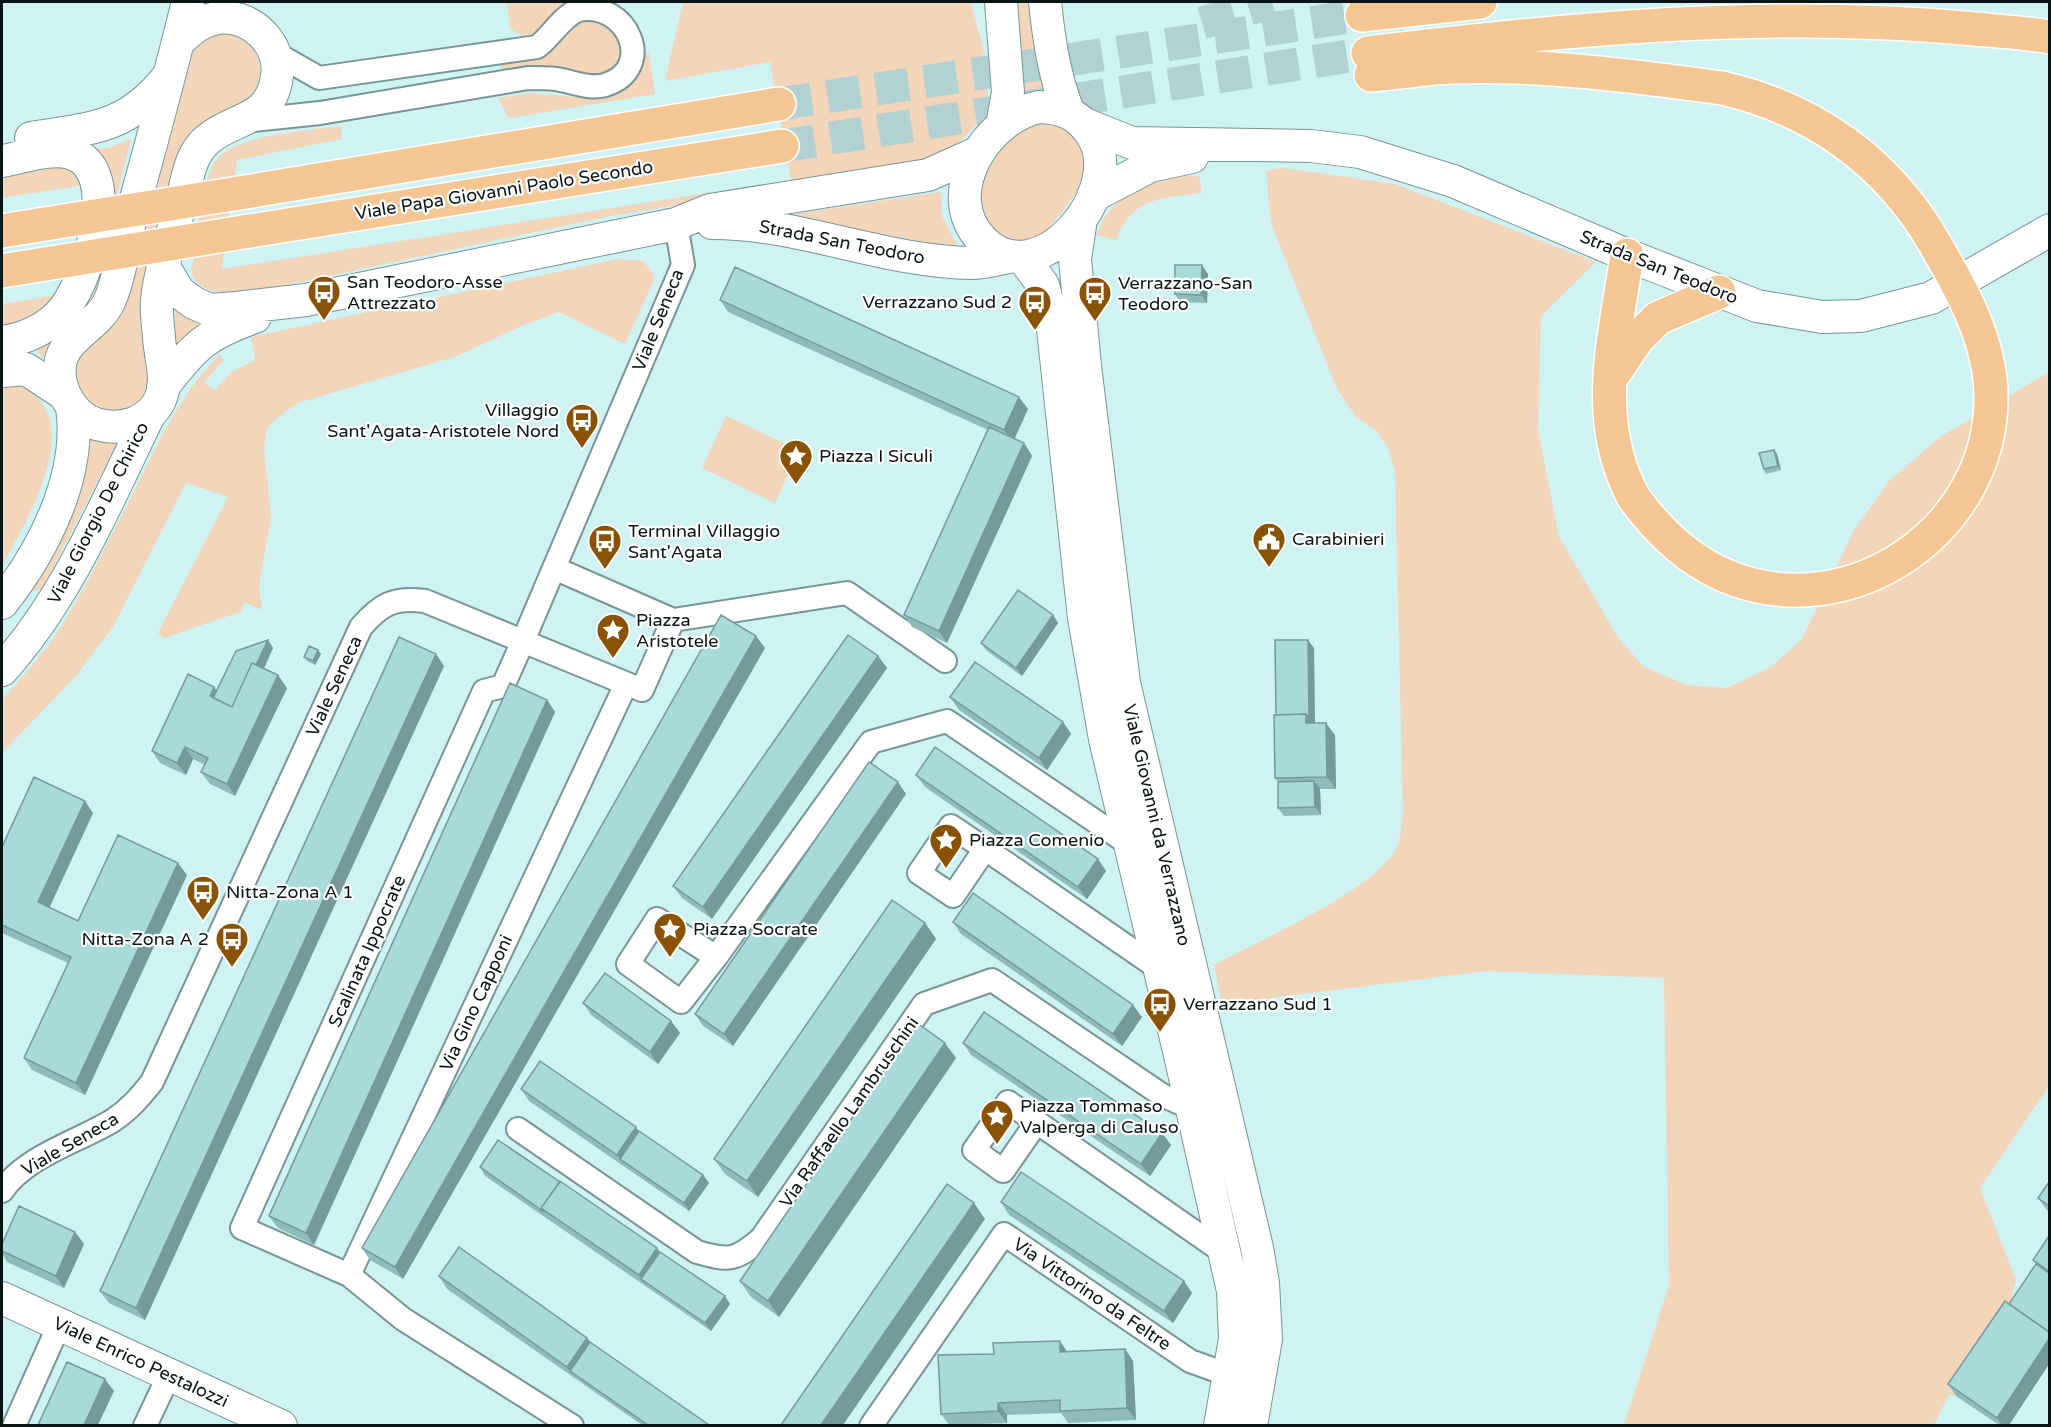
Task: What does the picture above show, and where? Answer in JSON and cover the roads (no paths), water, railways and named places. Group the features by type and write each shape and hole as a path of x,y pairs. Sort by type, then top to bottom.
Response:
{"main road":[{"path":"2,603 15,586 51,522 70,464 74,441 60,366 67,347 108,303 188,2"},
{"path":"156,400 158,300 191,163 206,141 223,130 244,122 264,107 274,90 278,72 257,2"},
{"path":"1001,2 1008,93 1002,126"},
{"path":"1045,2 1051,56 1058,85 1076,117 1094,138 1100,155 1100,175 1087,207 1056,243 1016,257 989,247 974,231 968,218 964,191 977,153 1002,126 1023,110 1039,107 1076,117"},
{"path":"1362,15 1480,2"},
{"path":"178,42 199,24 218,18 237,18 269,44"},
{"path":"1627,255 1607,403 1612,443 1625,482 1649,518 1677,546 1727,576 1781,590 1812,590 1839,585 1868,577 1893,566 1921,546 1938,530 1971,484 1981,460 1988,428 1991,397 1982,341 1973,316 1941,255 1911,206 1872,163 1827,129 1774,102 1722,88 1585,73 1369,64 1528,33 1641,24 1835,20 2049,37"},
{"path":"2,143 103,126 122,118 142,105 170,75"},
{"path":"2,231 779,104"},
{"name":"Strada San Teodoro","path":"1076,117 1132,143 1261,145 1360,152 1406,164 1453,181 1719,292 1757,306 1791,314 1822,317 1861,316 1931,298 2049,230"},
{"name":"Strada San Teodoro","path":"1087,207 1150,166 1261,145"},
{"name":"Viale Papa Giovanni Paolo Secondo","path":"2,271 782,146"},
{"path":"2,161 59,152 71,153 92,169 97,180 99,196 91,251 68,304 50,323 34,333 18,340 2,342"},
{"name":"Strada San Teodoro","path":"676,224 710,210 928,175 977,153"},
{"name":"Viale Giovanni da Verrazzano","path":"1087,207 1075,259 1084,354 1124,683 1257,1248 1263,1283 1266,1339 1251,1425"},
{"name":"Strada San Teodoro","path":"306,300 676,224 739,223 780,228 926,259 975,263 1016,257"},
{"name":"Viale Giovanni da Verrazzano","path":"1016,257 1043,285 1052,320 1084,618 1105,739 1193,1109 1233,1291 1235,1339 1220,1425"},
{"path":"165,269 179,292 194,303 210,310 306,300"},
{"path":"1609,382 1628,351 1658,318 1719,292"},
{"path":"2,370 26,369 68,401 85,420 98,425 127,427 156,400 189,353 211,335 227,327 306,300"},
{"name":"Viale Giorgio De Chirico","path":"2,670 20,649 69,576 156,400"},
{"name":"Viale Enrico Pestalozzi","path":"2,1298 281,1425"},
{"path":"1235,1339 1266,1339"}],"street":[{"path":"244,122 320,113 528,78 557,79 597,87 616,80 624,73 633,56 632,36 622,19 605,9 595,7 575,11 550,38 537,46 319,78 269,44"},
{"name":"Viale Seneca","path":"2,1191 33,1163 113,1120 135,1104 152,1082 361,627 372,615 385,604 405,598 425,601 523,641 683,266 676,224"},
{"path":"554,568 673,620 847,593 945,661"},
{"path":"523,641 642,690 673,620"},
{"name":"Scalinata Ippocrate","path":"348,1275 242,1228 484,692 503,686 523,641"},
{"name":"Via Gino Capponi","path":"348,1275 626,684"},
{"path":"716,957 871,742 947,721 1129,844"},
{"path":"992,854 1158,968"},
{"name":"Via Raffaello Lambruschini","path":"518,1129 697,1252 725,1260 742,1255 761,1239 924,1004 992,980 1162,1095 1193,1109"},
{"path":"1043,1127 1226,1254"},
{"name":"Via Vittorino da Feltre","path":"871,1425 1004,1234 1190,1361 1229,1375"},
{"path":"348,1275 403,1319 572,1425"},
{"path":"14,1425 59,1325"},
{"path":"145,1425 169,1375"}],"tunnel":[{"path":"1202,23 1272,2"},
{"path":"779,104 1362,15"},
{"path":"782,146 1368,53"}],"place":[{"name":"San Teodoro-Asse Attrezzato","path":"324,321"},
{"name":"Verrazzano-San Teodoro","path":"1095,322"},
{"name":"Verrazzano Sud 2","path":"1035,331"},
{"name":"Villaggio Sant'Agata-Aristotele Nord","path":"582,449"},
{"name":"Piazza I Siculi","path":"796,485"},
{"name":"Carabinieri","path":"1269,568"},
{"name":"Terminal Villaggio Sant'Agata","path":"605,570"},
{"name":"Piazza Aristotele","path":"613,659"},
{"name":"Piazza Comenio","path":"946,869"},
{"name":"Nitta-Zona A 1","path":"203,921"},
{"name":"Piazza Socrate","path":"670,958"},
{"name":"Nitta-Zona A 2","path":"232,968"},
{"name":"Verrazzano Sud 1","path":"1160,1033"},
{"name":"Piazza Tommaso Valperga di Caluso","path":"997,1145"}]}
